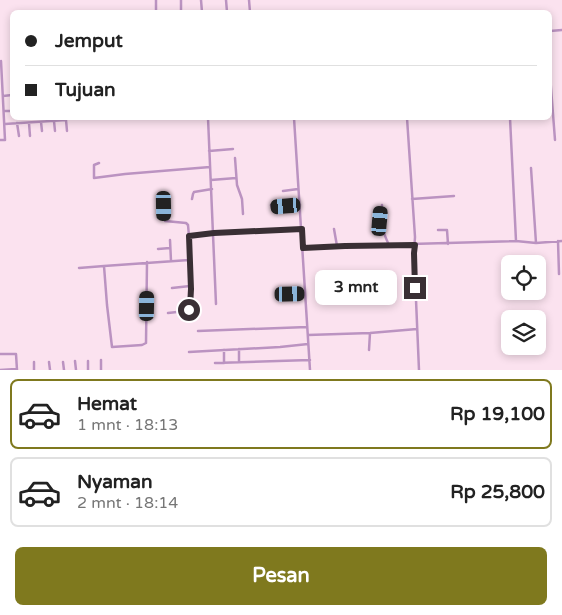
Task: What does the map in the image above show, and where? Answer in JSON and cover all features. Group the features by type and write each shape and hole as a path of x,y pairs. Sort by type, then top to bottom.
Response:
{"street":[{"path":"0,140 5,140 1,61"},
{"path":"552,101 555,140"},
{"path":"0,109 10,111"},
{"path":"5,124 66,120 67,131"},
{"path":"208,120 216,304"},
{"path":"294,120 310,370"},
{"path":"407,120 415,245 419,370"},
{"path":"510,120 516,241"},
{"path":"54,121 55,132"},
{"path":"29,122 30,136"},
{"path":"41,122 42,131"},
{"path":"17,123 19,136"},
{"path":"210,151 233,150"},
{"path":"236,158 236,178 242,199 243,214"},
{"path":"99,163 94,164 94,178 210,167"},
{"path":"531,168 536,244"},
{"path":"211,180 236,178"},
{"path":"192,199 194,192 212,189"},
{"path":"283,191 298,189"},
{"path":"412,199 454,196"},
{"path":"273,204 300,204 271,207 273,204"},
{"path":"382,205 380,221 389,245"},
{"path":"164,206 165,222 186,223 189,236 190,307 189,310 168,313"},
{"path":"189,236 302,229"},
{"path":"334,229 336,246"},
{"path":"438,230 447,230 448,244"},
{"path":"170,240 171,261"},
{"path":"303,248 516,241 536,244 560,241 559,274"},
{"path":"158,249 170,248"},
{"path":"79,268 189,260"},
{"path":"104,266 111,344 112,347 116,348 146,343 147,262"},
{"path":"172,288 190,286"},
{"path":"290,294 306,293"},
{"path":"198,331 307,327"},
{"path":"308,335 417,329"},
{"path":"369,350 370,333"},
{"path":"189,352 308,344"},
{"path":"239,349 239,362"},
{"path":"224,350 224,363"},
{"path":"0,354 16,354 17,369 0,370"},
{"path":"101,360 101,370"},
{"path":"215,363 310,360"},
{"path":"75,361 76,370"},
{"path":"88,361 88,370"},
{"path":"34,362 34,370"},
{"path":"49,362 50,370"},
{"path":"63,362 64,370"}],"route":[{"path":"189,310 191,289 189,236 214,233 302,229 303,248 415,245 415,288"}]}
